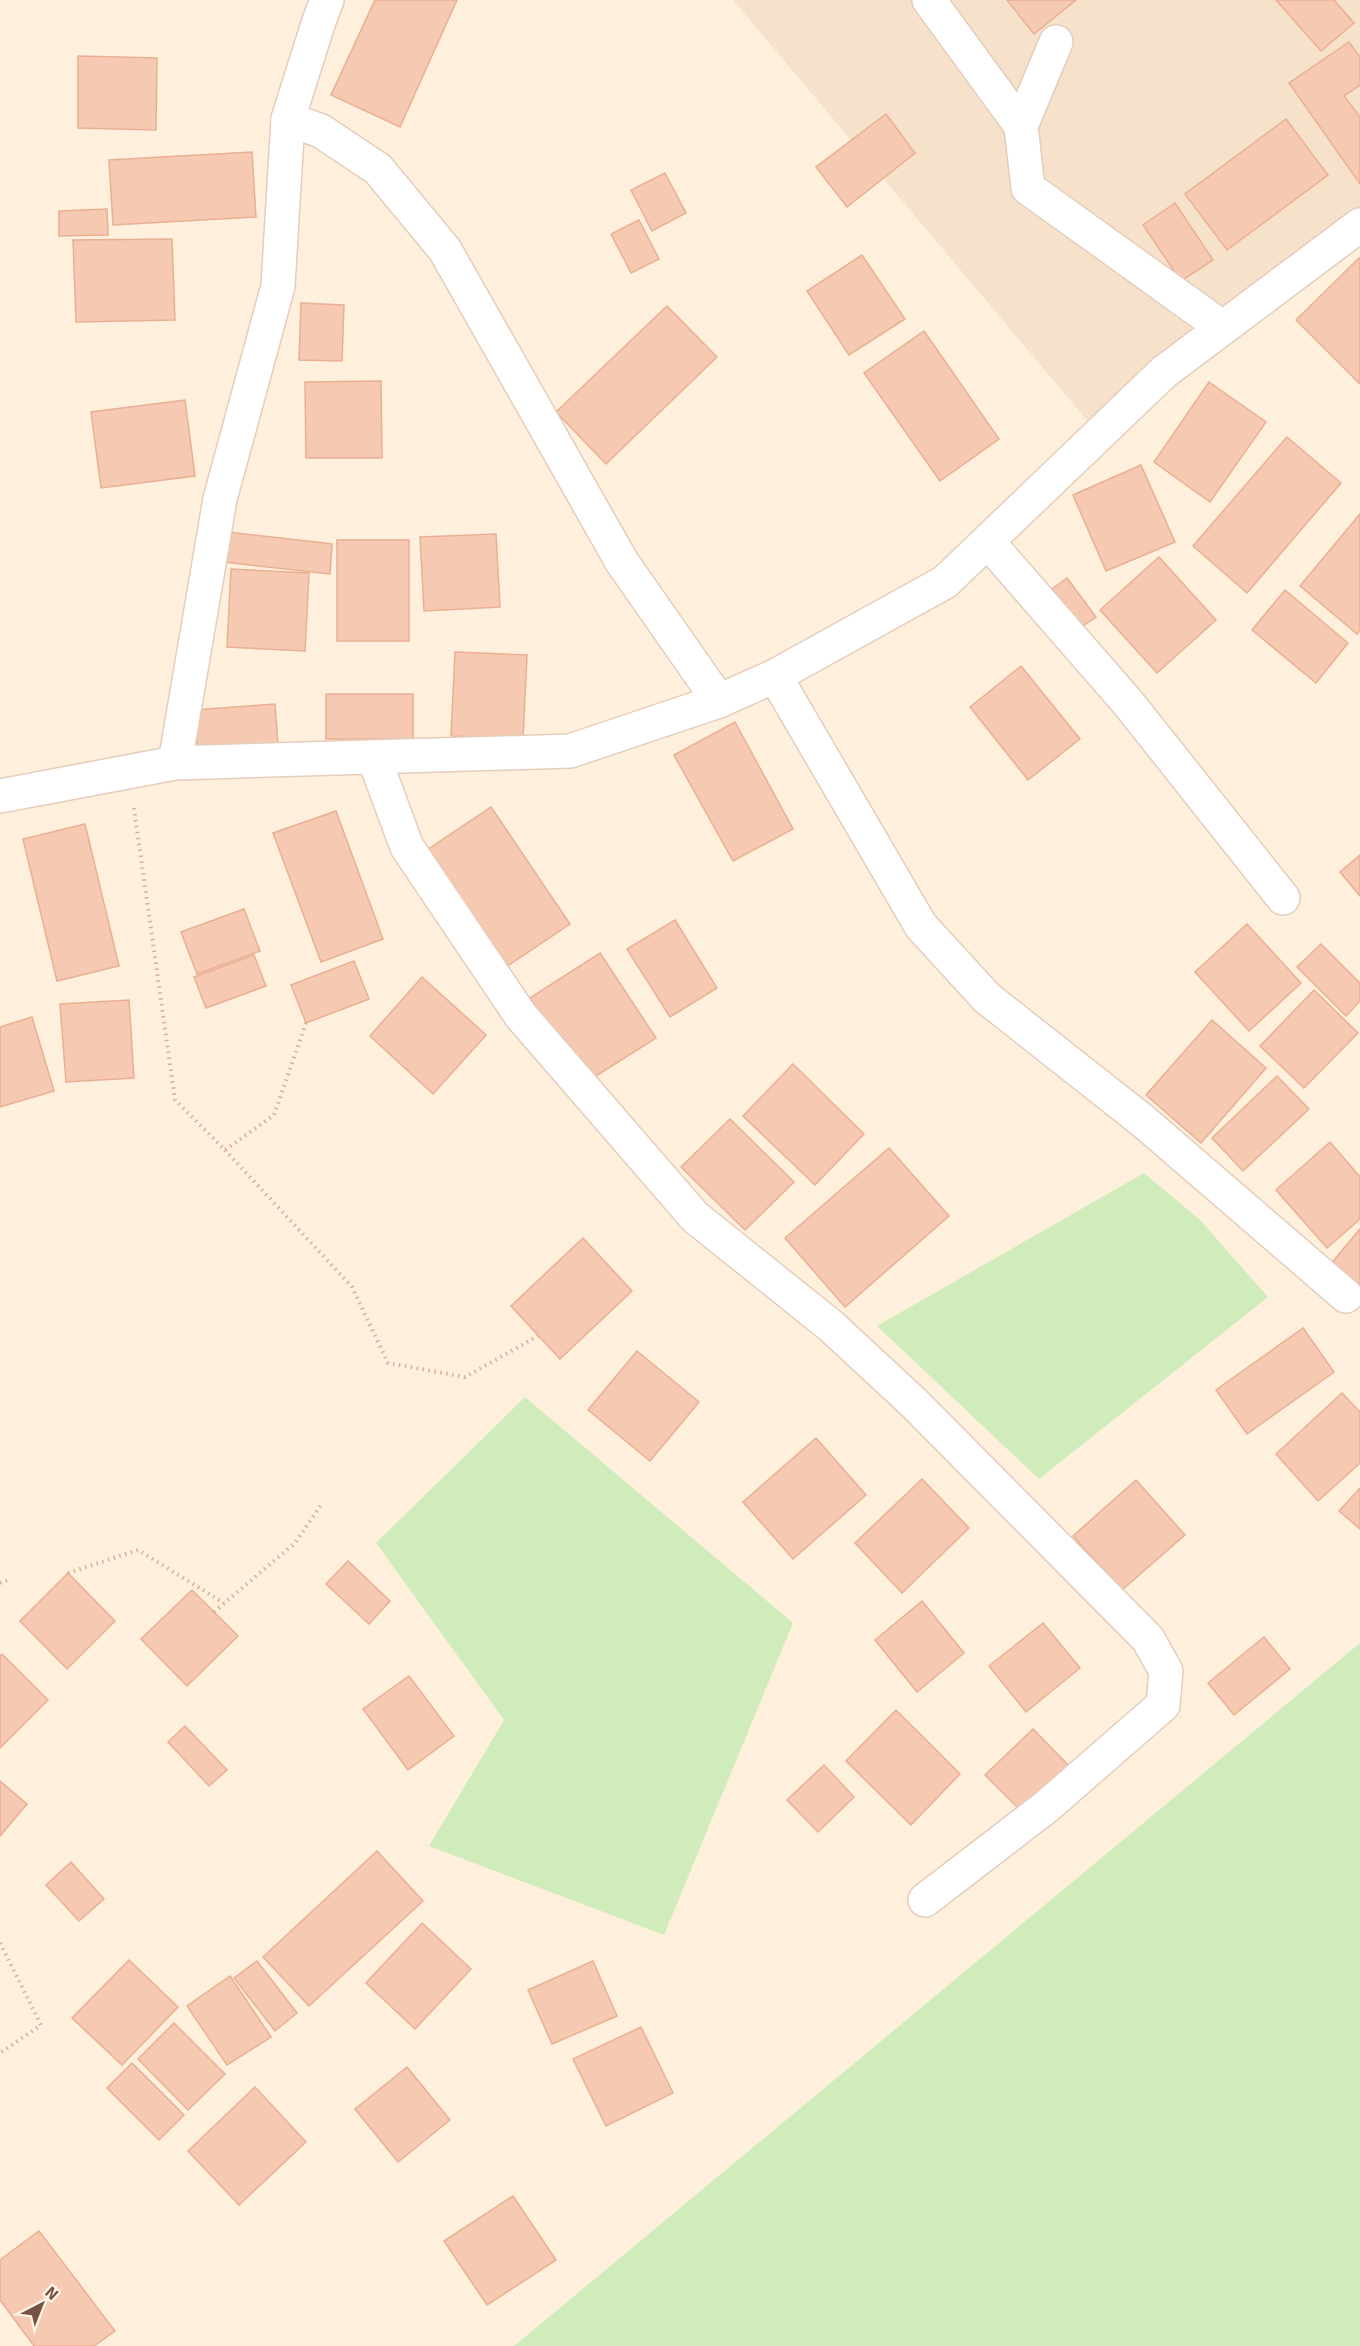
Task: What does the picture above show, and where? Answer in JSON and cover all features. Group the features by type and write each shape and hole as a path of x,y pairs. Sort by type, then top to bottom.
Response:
{"street":[{"path":"175,763 220,499 278,286 288,119 327,0"},
{"path":"929,0 1021,126"},
{"path":"1056,42 1021,126 1028,188 1223,328"},
{"path":"288,119 321,131 378,169 445,250 622,562 719,701"},
{"path":"0,795 175,763 570,751 719,701 775,676 945,582 1164,372 1360,225"},
{"path":"988,542 1129,704 1283,898"},
{"path":"775,676 921,926 979,990 1143,1121 1346,1296"},
{"path":"374,758 407,847 521,1016 687,1208 695,1217 831,1326 914,1402 1148,1639 1166,1671 1163,1705 1046,1807 925,1900"}],"path":[{"path":"128,772 174,1100 225,1150 352,1287 388,1363 465,1377 538,1336"},
{"path":"225,1150 274,1115 306,1023"},
{"path":"214,1612 295,1543 323,1502"},
{"path":"68,1573 138,1550 224,1603"},
{"path":"0,1583 8,1580"},
{"path":"0,1943 41,2025 0,2053"}],"shaded area":[{"path":"733,0 1360,0 1360,232 1101,437"}],"green space":[{"path":"1144,1173 1200,1220 1268,1297 1039,1479 877,1326"},
{"path":"525,1397 793,1623 664,1935 429,1846 504,1720 376,1543"},
{"path":"1360,1643 1360,2346 514,2346"}],"building":[{"path":"375,0 457,0 400,127 331,95"},
{"path":"1007,0 1076,0 1034,34"},
{"path":"1276,0 1334,0 1354,23 1321,51"},
{"path":"1349,42 1360,57 1360,85 1344,96 1360,117 1360,184 1289,83"},
{"path":"78,56 157,58 156,130 78,128"},
{"path":"886,114 915,153 847,207 816,167"},
{"path":"1286,119 1328,175 1227,250 1185,194"},
{"path":"252,152 256,217 113,225 109,160"},
{"path":"665,173 686,213 652,231 631,190"},
{"path":"1175,203 1213,260 1181,281 1143,225"},
{"path":"107,209 108,235 59,236 59,211"},
{"path":"639,220 659,259 631,273 611,234"},
{"path":"172,239 175,320 76,322 73,240"},
{"path":"862,255 905,319 849,355 807,291"},
{"path":"1360,259 1360,384 1296,320"},
{"path":"301,303 344,305 342,361 299,360"},
{"path":"667,306 717,357 606,464 556,412"},
{"path":"924,331 999,439 940,481 864,373"},
{"path":"381,381 382,458 306,458 305,382"},
{"path":"1209,382 1266,422 1210,502 1154,462"},
{"path":"185,400 195,476 101,488 91,412"},
{"path":"1287,437 1341,483 1247,593 1193,546"},
{"path":"1141,465 1175,542 1106,571 1073,495"},
{"path":"1360,514 1360,631 1357,634 1300,586"},
{"path":"227,532 332,544 330,574 224,562"},
{"path":"496,534 500,607 424,611 420,537"},
{"path":"337,540 409,540 409,641 337,641"},
{"path":"1159,557 1216,620 1157,673 1100,610"},
{"path":"231,569 309,573 305,651 227,647"},
{"path":"1067,578 1096,617 1081,627 1052,589"},
{"path":"1285,590 1348,643 1316,683 1252,630"},
{"path":"455,652 527,655 523,739 451,736"},
{"path":"1021,666 1080,739 1028,780 970,707"},
{"path":"326,694 413,694 413,739 326,739"},
{"path":"275,704 278,745 198,751 194,710"},
{"path":"735,722 793,829 733,861 674,755"},
{"path":"491,807 570,924 506,967 427,850"},
{"path":"336,811 383,939 321,962 273,833"},
{"path":"85,824 119,966 57,981 23,839"},
{"path":"1360,855 1360,896 1340,872"},
{"path":"244,909 260,951 197,974 181,932"},
{"path":"675,920 717,988 670,1017 627,949"},
{"path":"1247,924 1301,983 1249,1031 1195,972"},
{"path":"1321,944 1360,983 1360,1001 1346,1016 1297,967"},
{"path":"600,953 656,1038 585,1083 530,998"},
{"path":"254,955 266,986 206,1008 194,977"},
{"path":"354,961 369,999 306,1023 291,985"},
{"path":"422,977 486,1035 433,1094 370,1036"},
{"path":"1314,990 1358,1033 1304,1088 1260,1046"},
{"path":"129,1000 134,1078 66,1082 60,1004"},
{"path":"32,1017 54,1091 0,1107 0,1027"},
{"path":"1212,1020 1266,1068 1201,1143 1146,1095"},
{"path":"793,1064 864,1134 815,1185 743,1116"},
{"path":"1277,1076 1309,1109 1243,1171 1212,1138"},
{"path":"730,1119 794,1182 745,1230 681,1167"},
{"path":"1330,1142 1360,1177 1360,1219 1327,1248 1276,1190"},
{"path":"889,1148 949,1216 845,1307 785,1238"},
{"path":"1360,1229 1360,1290 1330,1265"},
{"path":"583,1238 632,1291 560,1359 511,1306"},
{"path":"1303,1328 1334,1372 1247,1434 1216,1390"},
{"path":"637,1351 699,1402 650,1461 588,1410"},
{"path":"1342,1393 1360,1412 1360,1463 1318,1501 1276,1454"},
{"path":"816,1438 866,1495 793,1559 743,1502"},
{"path":"922,1479 969,1528 902,1593 855,1543"},
{"path":"1136,1480 1185,1535 1122,1590 1073,1536"},
{"path":"1360,1488 1360,1529 1339,1511"},
{"path":"348,1561 390,1601 369,1624 326,1584"},
{"path":"68,1573 115,1621 67,1669 20,1621"},
{"path":"192,1590 238,1636 187,1686 141,1639"},
{"path":"922,1601 964,1653 917,1692 875,1640"},
{"path":"1043,1623 1080,1668 1026,1712 989,1666"},
{"path":"1264,1637 1290,1669 1234,1715 1208,1683"},
{"path":"2,1654 48,1700 0,1748 0,1656"},
{"path":"409,1676 454,1736 408,1770 363,1709"},
{"path":"896,1710 960,1774 911,1825 846,1761"},
{"path":"185,1726 227,1770 209,1786 168,1742"},
{"path":"1033,1729 1070,1767 1023,1813 985,1775"},
{"path":"824,1765 854,1797 818,1832 787,1800"},
{"path":"0,1781 27,1804 0,1836"},
{"path":"377,1851 423,1901 309,2006 263,1957"},
{"path":"71,1862 104,1899 79,1921 46,1885"},
{"path":"422,1923 471,1969 415,2029 366,1983"},
{"path":"129,1960 178,2007 122,2065 72,2018"},
{"path":"257,1961 297,2013 275,2031 234,1978"},
{"path":"593,1961 617,2016 552,2044 528,1990"},
{"path":"230,1976 271,2037 227,2065 187,2006"},
{"path":"174,2023 225,2074 188,2110 138,2059"},
{"path":"641,2027 673,2093 606,2126 573,2059"},
{"path":"132,2063 184,2115 159,2140 107,2088"},
{"path":"407,2067 450,2120 398,2162 355,2109"},
{"path":"255,2087 306,2142 239,2205 188,2151"},
{"path":"513,2196 556,2260 487,2305 444,2241"},
{"path":"39,2231 115,2331 94,2346 34,2346 0,2300 0,2260"}]}
